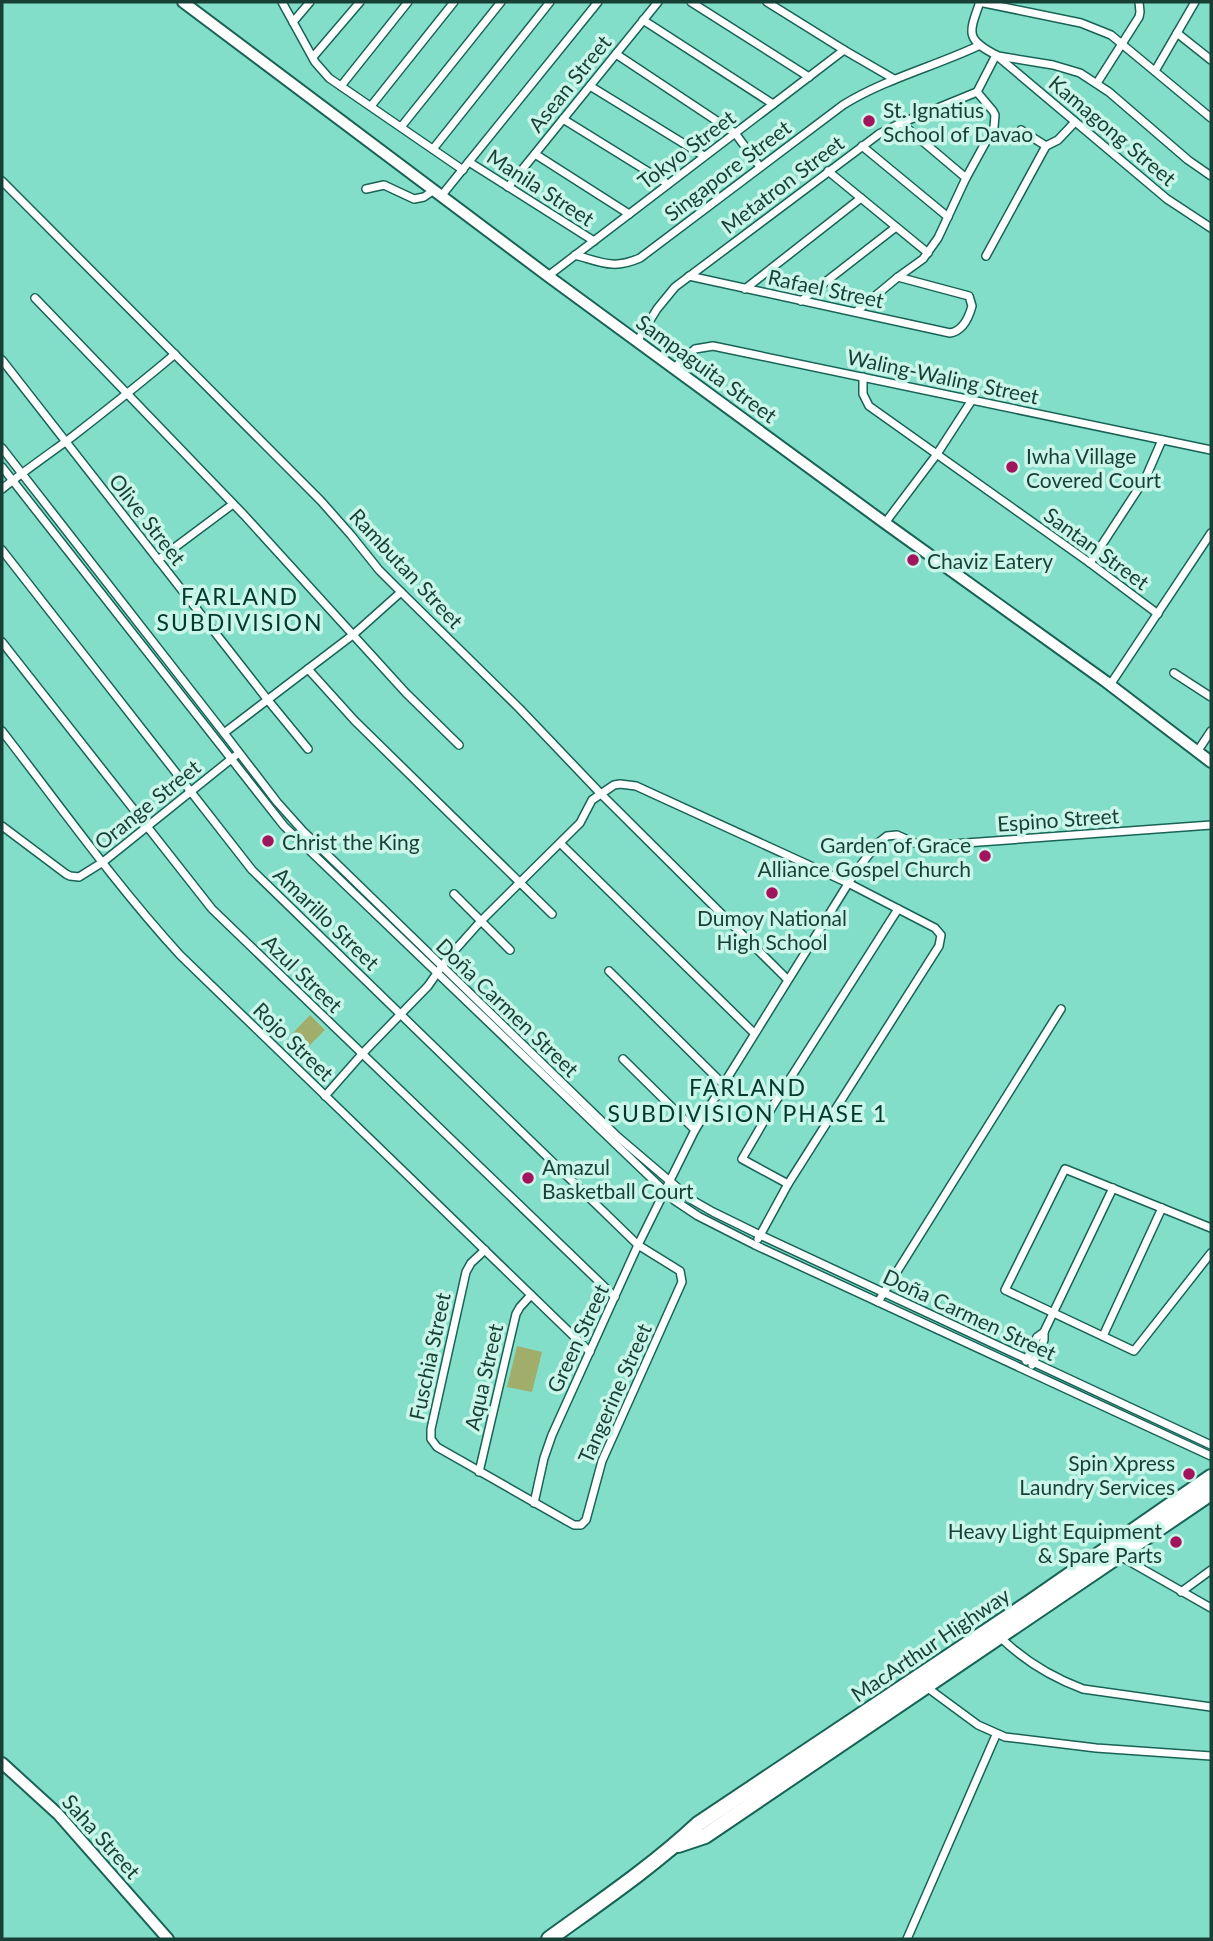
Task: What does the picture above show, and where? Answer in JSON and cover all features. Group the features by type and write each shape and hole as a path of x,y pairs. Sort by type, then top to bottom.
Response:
{"highway":[{"name":"MacArthur Highway","path":"1114,1552 1211,1477"},
{"name":"MacArthur Highway","path":"550,1939 674,1847 698,1824 1114,1552 1211,1493"},
{"name":"MacArthur Highway","path":"674,1847 705,1836 925,1686 995,1632"}],"street":[{"name":"Sampaguita Street","path":"183,2 548,276 1110,685 1211,762"},
{"path":"282,2 321,70 463,170"},
{"path":"293,22 310,2"},
{"path":"313,57 360,2"},
{"path":"341,86 408,2"},
{"path":"371,106 454,2"},
{"path":"401,127 501,2"},
{"path":"433,149 550,2"},
{"path":"366,189 384,185 414,199 438,193 463,170 598,2"},
{"name":"Asean Street","path":"508,187 658,2"},
{"path":"691,2 809,77"},
{"path":"767,2 894,79"},
{"path":"1211,118 1111,35 1081,23 979,2 972,29 973,39 978,46 996,55 1068,69 1097,83 1188,160 1211,176"},
{"path":"1097,83 1139,17 1139,2"},
{"path":"1155,71 1195,2"},
{"path":"643,20 774,104"},
{"path":"1177,33 1210,57"},
{"name":"Singapore Street","path":"575,255 611,265 627,264 640,258 863,92 978,46"},
{"name":"Tokyo Street","path":"548,276 844,50"},
{"path":"616,54 735,133 760,167"},
{"path":"856,312 928,253 948,217 995,122 993,110 977,92 996,55"},
{"name":"Kamagong Street","path":"996,55 1167,199 1211,228"},
{"path":"590,86 704,156"},
{"name":"Metatron Street","path":"638,341 675,287 862,146 901,123 977,92"},
{"path":"563,119 668,184"},
{"path":"986,256 1046,146 1058,140 1075,122"},
{"path":"901,123 966,178"},
{"path":"1021,130 1046,146"},
{"path":"862,146 948,217"},
{"path":"535,154 629,214"},
{"name":"Manila Street","path":"469,162 593,241"},
{"path":"828,171 928,253"},
{"name":"Rambutan Street","path":"2,181 321,501 401,592 787,979"},
{"path":"745,289 861,198"},
{"path":"802,301 896,227"},
{"name":"Rafael Street","path":"689,276 950,333 962,326 972,306 969,296 898,277"},
{"path":"35,298 233,504 406,693 459,745"},
{"name":"Waling-Waling Street","path":"675,367 695,349 713,346 1211,450"},
{"path":"2,489 128,394 175,354"},
{"name":"Olive Street","path":"2,360 308,749"},
{"name":"Santan Street","path":"863,377 863,394 869,406 1090,563 1157,614"},
{"path":"885,523 937,454 972,400"},
{"path":"1090,563 1146,477 1162,440"},
{"name":"Doña Carmen Street","path":"2,449 224,733 235,756 270,809 296,839 354,887"},
{"name":"Doña Carmen Street","path":"2,467 235,756 276,802 354,887 664,1191 698,1216 755,1245 1211,1456"},
{"path":"158,560 233,504"},
{"path":"1110,685 1211,533"},
{"name":"Amarillo Street","path":"2,551 252,870 638,1245"},
{"path":"224,733 354,634 401,592"},
{"name":"Azul Street","path":"2,642 212,909 615,1297"},
{"path":"308,669 355,721 552,914"},
{"path":"1174,673 1211,697"},
{"name":"Rojo Street","path":"2,731 180,956 590,1352"},
{"path":"1197,752 1211,731"},
{"name":"Orange Street","path":"2,826 66,874 75,877 84,875 235,756"},
{"path":"326,1096 362,1054 428,986 480,922 561,844 584,818 592,800 614,785 636,786 848,883 935,928 941,935 941,942 788,1184 755,1245"},
{"path":"270,809 276,802"},
{"name":"Espino Street","path":"848,883 878,843 892,835 926,845 1211,825"},
{"path":"296,839 303,831"},
{"path":"561,844 754,1032"},
{"name":"Green Street","path":"534,1503 546,1451 669,1181 695,1130 848,883"},
{"path":"454,894 510,950"},
{"path":"788,1184 742,1159 898,909"},
{"path":"610,971 723,1084"},
{"path":"877,1302 1061,1010"},
{"path":"623,1059 695,1130"},
{"name":"Doña Carmen Street","path":"569,1096 702,1206 1211,1445"},
{"path":"1211,1227 1065,1169 1005,1290 1134,1351 1211,1253"},
{"path":"1026,1370 1037,1337 1044,1332 1113,1188"},
{"path":"1103,1336 1162,1208"},
{"name":"Tangerine Street","path":"534,1503 575,1525 581,1525 586,1520 602,1461 682,1282 678,1268 638,1245"},
{"name":"Fuschia Street","path":"485,1250 466,1272 430,1435 437,1447 534,1503"},
{"name":"Aqua Street","path":"479,1472 513,1322 520,1307 531,1295"},
{"path":"1114,1552 1211,1608"},
{"path":"1181,1591 1211,1570"},
{"path":"995,1632 1031,1663 1064,1682 1083,1689 1211,1707"},
{"path":"925,1686 978,1725 1005,1737 1074,1746 1211,1756"},
{"path":"907,1939 996,1734"},
{"name":"Saha Street","path":"2,1763 58,1814 168,1939"}],"green space":[{"path":"310,1015 325,1030 305,1050 290,1036"},
{"path":"517,1346 542,1352 532,1392 507,1387"}],"place":[{"name":"St. Ignatius School of Davao","path":"869,121"},
{"name":"Iwha Village Covered Court","path":"1012,467"},
{"name":"Chaviz Eatery","path":"913,560"},
{"name":"Christ the King","path":"268,841"},
{"name":"Garden of Grace Alliance Gospel Church","path":"985,856"},
{"name":"Dumoy National High School","path":"772,893"},
{"name":"Amazul Basketball Court","path":"528,1178"},
{"name":"Spin Xpress Laundry Services","path":"1189,1474"},
{"name":"Heavy Light Equipment & Spare Parts","path":"1176,1542"}],"district":[{"name":"FARLAND SUBDIVISION","path":"240,609"},
{"name":"FARLAND SUBDIVISION PHASE 1","path":"748,1100"}]}
